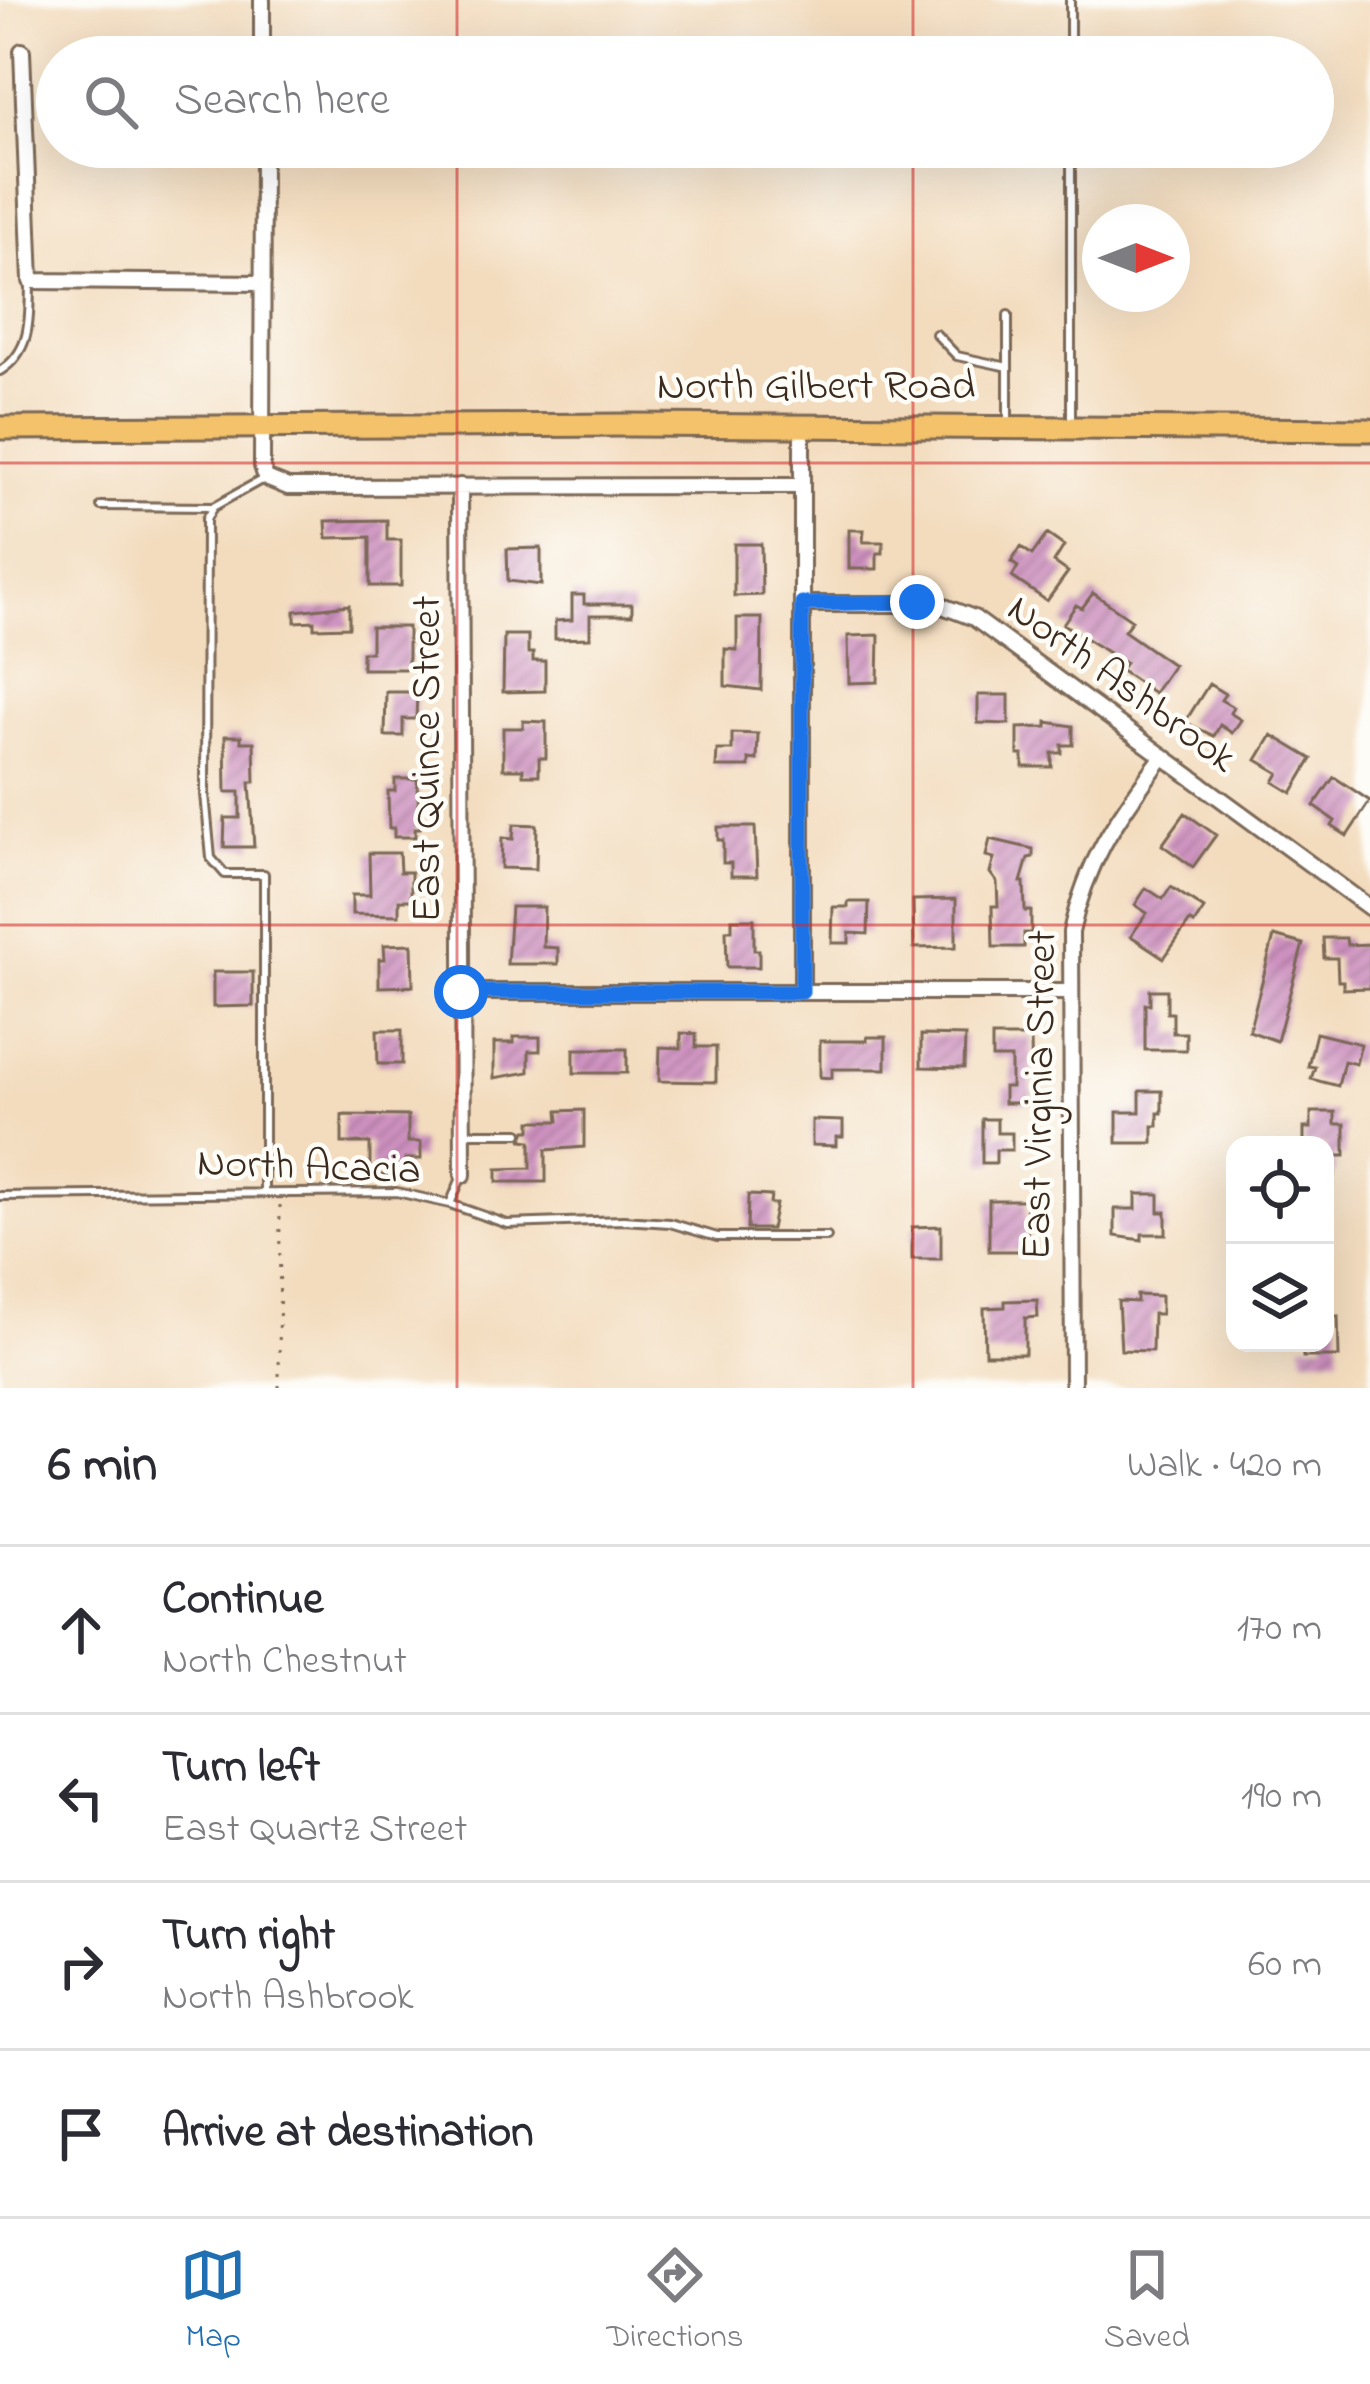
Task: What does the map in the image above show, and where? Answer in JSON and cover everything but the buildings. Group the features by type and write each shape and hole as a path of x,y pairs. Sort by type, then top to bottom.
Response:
{"main road":[{"name":"North Gilbert Road","path":"0,428 802,425 1370,430"}],"street":[{"path":"262,0 262,36"},
{"path":"22,51 31,281 263,283"},
{"path":"263,168 266,478 288,488 802,486"},
{"path":"802,425 802,992"},
{"name":"East Quince Street","path":"460,486 463,1175"},
{"name":"North Ashbrook","path":"802,604 917,602 956,609 1370,908"},
{"name":"East Virginia Street","path":"1072,1388 1071,932 1080,890 1095,854 1163,756"},
{"path":"461,992 1070,992"}],"lane":[{"path":"1070,0 1070,36"},
{"path":"1071,168 1071,427"},
{"path":"0,371 26,344 31,281"},
{"path":"1008,315 1008,427"},
{"path":"936,334 956,356 1008,367"},
{"path":"100,506 213,507 266,478"},
{"path":"213,507 206,519 205,794 211,858 225,874 264,874 264,1192"},
{"path":"462,1133 519,1133"},
{"path":"450,1204 463,1175"},
{"name":"North Acacia","path":"0,1196 398,1192 507,1223 623,1220 670,1223 717,1237 827,1237"}],"path":[{"path":"279,1388 280,1192"}],"route":[{"path":"461,992 802,992 802,604 917,602"}]}
